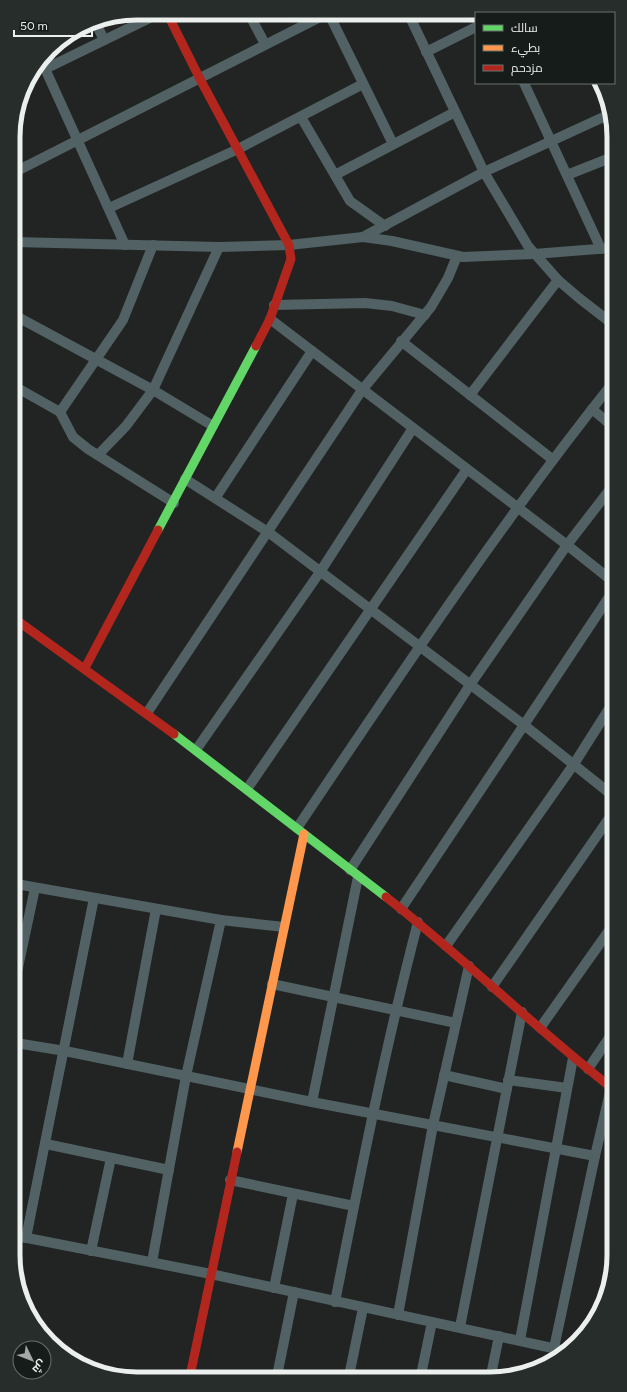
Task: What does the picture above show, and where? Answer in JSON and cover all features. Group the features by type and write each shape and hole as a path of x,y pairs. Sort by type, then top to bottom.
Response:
{"street":[{"path":"45,65 104,40 145,20"},
{"path":"85,668 174,503 270,319 291,259 289,244 200,79 170,20"},
{"path":"252,20 266,44"},
{"path":"20,168 78,141 315,20"},
{"path":"330,20 393,144"},
{"path":"411,20 484,172 534,254 558,280 607,320"},
{"path":"97,27 104,40"},
{"path":"426,52 475,28"},
{"path":"44,67 126,245"},
{"path":"109,208 238,149 363,84"},
{"path":"20,242 218,247 289,244 363,237 392,241 457,256 534,254 606,249 567,176 524,84"},
{"path":"335,175 455,112"},
{"path":"363,237 484,172 605,116"},
{"path":"301,117 350,200 385,226"},
{"path":"567,176 607,159"},
{"path":"60,412 123,320 153,245"},
{"path":"98,455 126,426 154,390 218,247"},
{"path":"147,713 362,390 401,341 425,315 448,278 457,256"},
{"path":"470,395 558,280"},
{"path":"274,305 365,303 392,306 425,315"},
{"path":"20,318 154,390 213,426"},
{"path":"270,319 607,577"},
{"path":"401,341 552,459"},
{"path":"216,497 312,351"},
{"path":"20,389 60,412 74,436 98,455 174,503"},
{"path":"191,1372 284,927 300,831 419,646 552,459 607,390"},
{"path":"592,409 607,422"},
{"path":"196,750 320,572 413,428"},
{"path":"247,789 369,609 467,469"},
{"path":"186,479 268,532 524,725 607,791"},
{"path":"350,870 470,685 567,545 607,501"},
{"path":"401,908 607,600"},
{"path":"20,622 147,713 247,789 358,877 401,908 573,1058 607,1085"},
{"path":"446,946 574,764 607,712"},
{"path":"492,987 607,821"},
{"path":"312,1102 358,877"},
{"path":"20,885 220,920 284,927"},
{"path":"20,958 35,888"},
{"path":"94,898 46,1144 22,1237 211,1274 334,1302 460,1327 559,1349"},
{"path":"127,1064 156,909"},
{"path":"152,1262 186,1076 220,920"},
{"path":"334,1302 372,1113 395,1010 418,922"},
{"path":"540,1028 607,931"},
{"path":"398,1314 433,1125 469,966"},
{"path":"272,984 456,1023"},
{"path":"460,1327 522,1012"},
{"path":"588,1069 607,1041"},
{"path":"20,1044 65,1051 312,1102 595,1156"},
{"path":"520,1340 573,1058"},
{"path":"444,1075 508,1084 567,1088"},
{"path":"554,1348 595,1156 607,1109"},
{"path":"46,1144 169,1170"},
{"path":"92,1251 111,1158"},
{"path":"230,1180 354,1206"},
{"path":"274,1288 293,1194"},
{"path":"278,1372 294,1292"},
{"path":"350,1372 363,1308"},
{"path":"423,1372 432,1322"},
{"path":"492,1372 499,1336"}],"traffic: fast":[{"path":"158,530 256,346"},
{"path":"174,734 386,897"}],"traffic: slow":[{"path":"237,1152 304,834"}],"traffic: jam":[{"path":"170,20 200,79 289,245 291,259 270,319 256,346"},
{"path":"85,668 158,530"},
{"path":"20,623 174,734"},
{"path":"386,897 607,1084"},
{"path":"191,1372 237,1152"}]}
